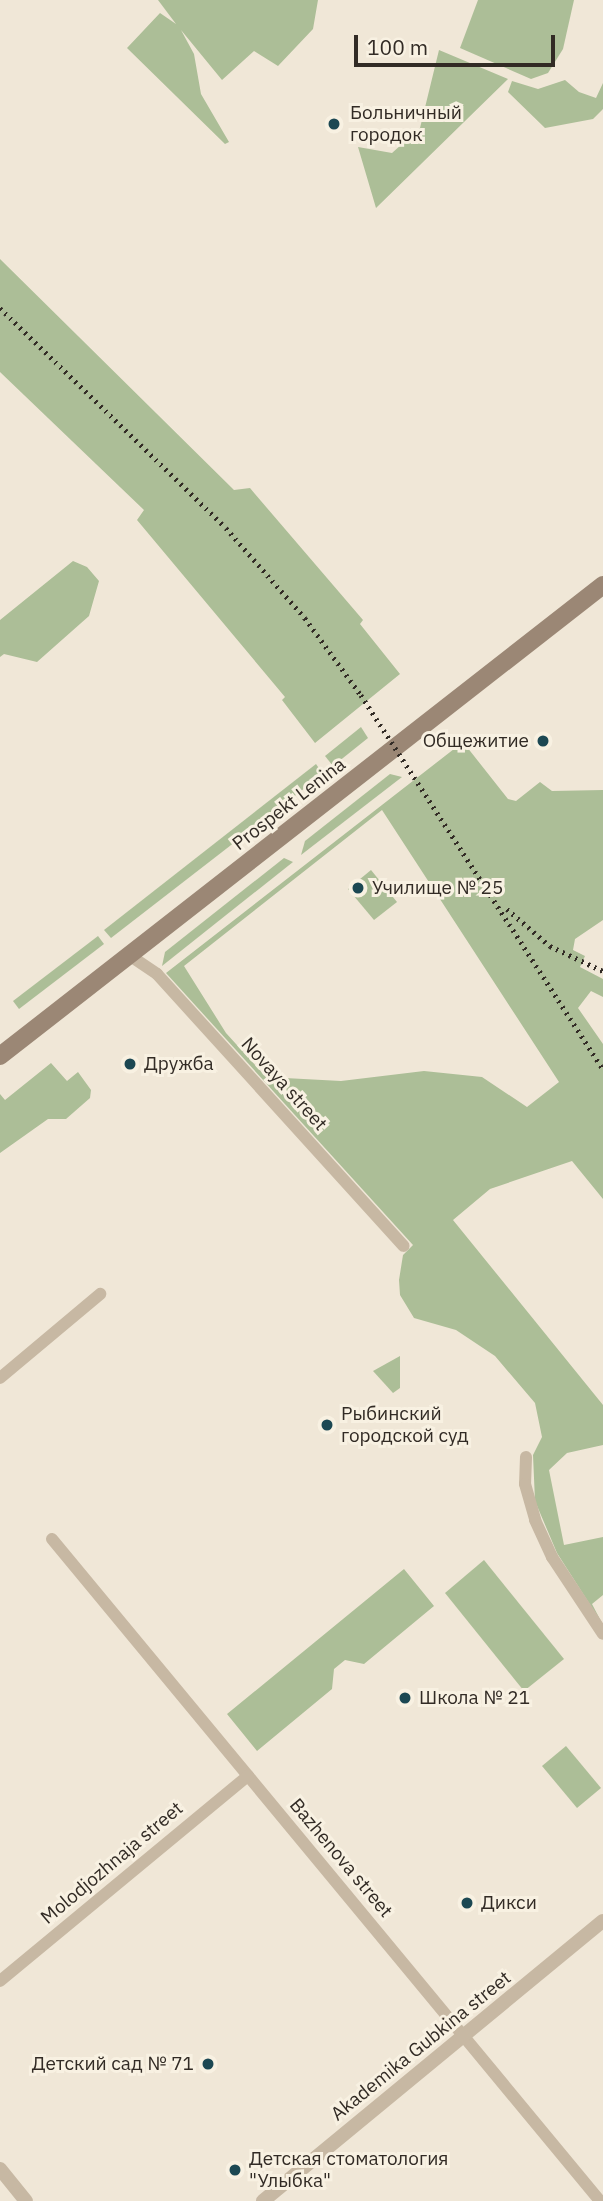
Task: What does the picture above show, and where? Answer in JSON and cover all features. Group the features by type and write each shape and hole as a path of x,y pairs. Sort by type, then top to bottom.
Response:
{"main road":[{"name":"Prospekt Lenina","path":"0,1056 603,585"}],"street":[{"name":"Novaya street","path":"130,955 157,974 404,1247"},
{"path":"0,1378 100,1294"},
{"path":"526,1457 526,1484 535,1520 552,1557 603,1634"},
{"name":"Bazhenova street","path":"52,1539 600,2201"},
{"name":"Molodjozhnaja street","path":"0,1981 248,1776"},
{"name":"Akademika Gubkina street","path":"263,2201 603,1921"},
{"path":"0,2169 26,2201"}],"green space":[{"path":"158,0 318,0 313,29 278,66 254,51 222,80 181,30 194,54 201,94 229,142 225,144 127,48 160,13 176,24"},
{"path":"478,0 574,0 563,49 548,73 531,79 460,48"},
{"path":"439,50 508,79 376,208 358,147 392,153 420,128"},
{"path":"565,80 579,92 596,98 603,83 603,109 593,119 545,128 508,92 512,81 538,89"},
{"path":"0,259 234,490 250,488 363,620 360,624 400,674 315,743 282,700 285,697 137,520 144,510 0,372"},
{"path":"73,561 87,567 99,581 89,616 37,662 4,654 0,657 0,620"},
{"path":"361,727 368,738 333,766 325,756"},
{"path":"463,742 508,799 516,801 540,782 552,791 603,790 603,920 575,939 573,950 585,956 580,967 603,979 603,997 591,991 578,1008 603,1044 603,1199 572,1161 490,1189 453,1220 603,1405 603,1445 567,1453 549,1470 564,1545 603,1537 603,1595 592,1604 603,1625 557,1553 535,1501 533,1455 542,1437 535,1403 495,1356 456,1330 414,1318 400,1295 399,1280 403,1255 413,1245 166,973","holes":["382,810 559,1082 527,1107 482,1077 424,1071 341,1081 266,1077 226,1033 184,966"]},
{"path":"316,764 323,774 111,938 104,930"},
{"path":"390,774 402,777 301,855 305,841"},
{"path":"284,858 293,862 162,966 165,952"},
{"path":"371,870 397,902 374,920 348,889"},
{"path":"98,936 104,944 19,1009 13,1001"},
{"path":"51,1063 67,1081 78,1072 91,1090 90,1098 66,1119 48,1119 0,1153 0,1094 5,1100"},
{"path":"400,1356 400,1388 393,1393 373,1371"},
{"path":"484,1560 564,1659 524,1691 445,1593"},
{"path":"404,1569 434,1606 364,1664 345,1660 334,1669 332,1689 257,1751 227,1714"},
{"path":"566,1746 601,1788 577,1808 542,1766"}],"railway":[{"path":"0,308 226,528 305,618 361,695 603,1069"},
{"path":"507,909 550,946 603,971"}],"place":[{"name":"Больничный городок","path":"334,124"},
{"name":"Общежитие","path":"543,741"},
{"name":"Училище № 25","path":"358,888"},
{"name":"Дружба","path":"130,1064"},
{"name":"Рыбинский городской суд","path":"327,1425"},
{"name":"Школа № 21","path":"405,1698"},
{"name":"Дикси","path":"467,1903"},
{"name":"Детский сад № 71","path":"208,2064"},
{"name":"Детская стоматология \"Улыбка\"","path":"235,2170"}]}
